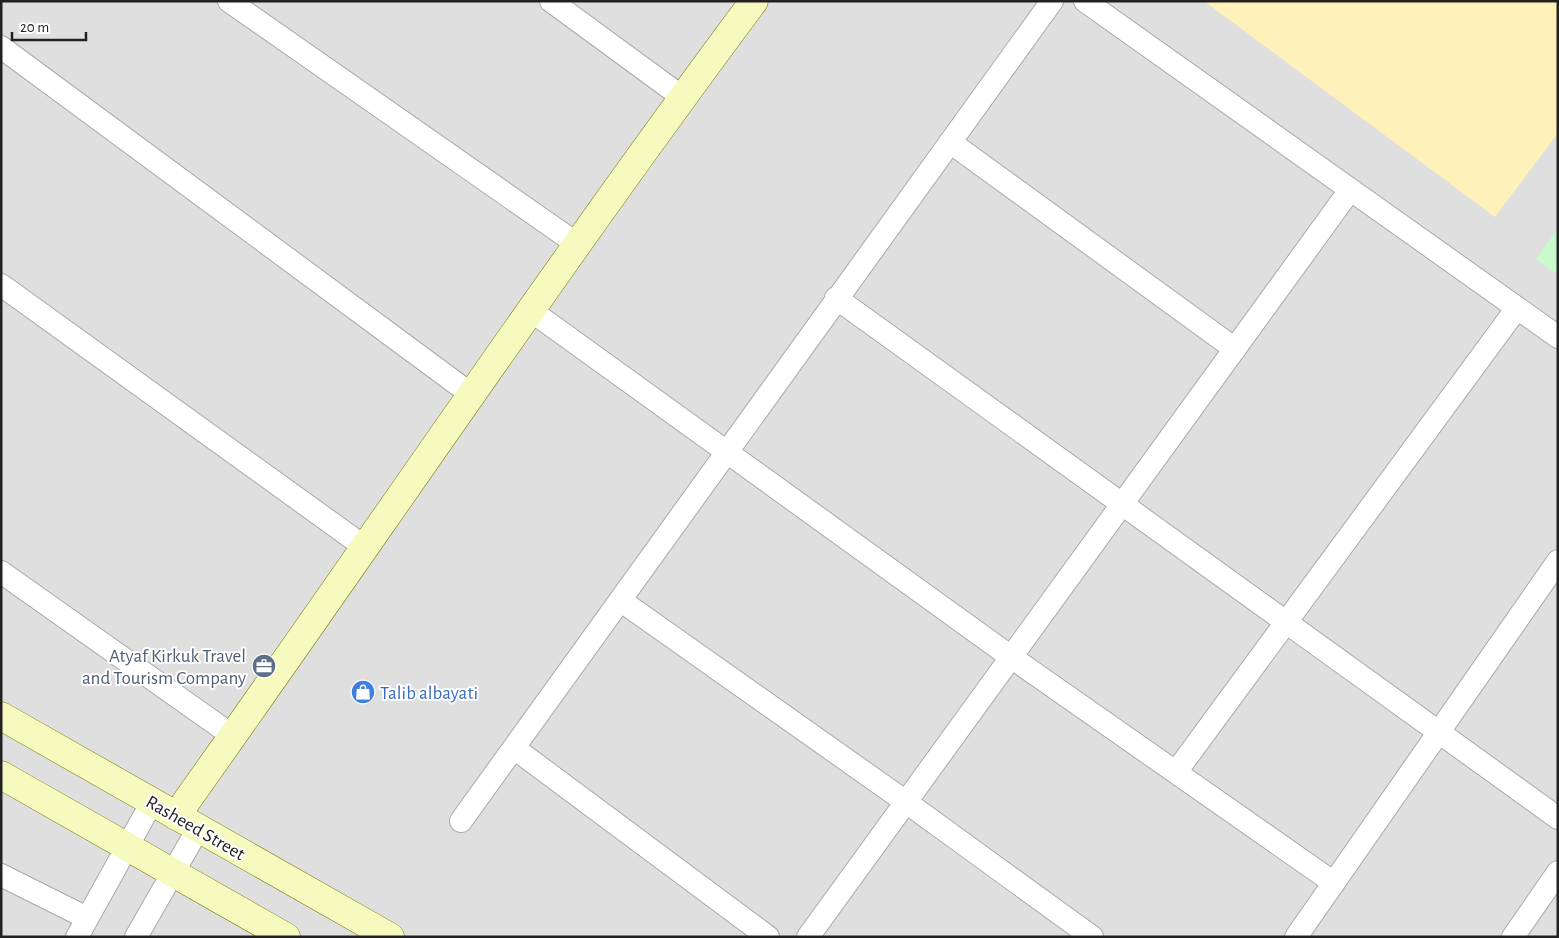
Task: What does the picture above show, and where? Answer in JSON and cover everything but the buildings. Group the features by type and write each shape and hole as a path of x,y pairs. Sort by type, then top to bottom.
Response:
{"street":[{"path":"230,1 577,244"},
{"path":"551,1 682,97"},
{"path":"136,937 172,872 187,822 233,736 366,548 530,310 682,97 754,1"},
{"path":"461,821 836,298 1052,1"},
{"path":"1085,1 1558,337"},
{"path":"1,47 472,395"},
{"path":"950,142 1235,349"},
{"path":"808,937 1350,190"},
{"path":"1,285 366,548"},
{"path":"836,298 1558,818"},
{"path":"1176,772 1517,308"},
{"path":"530,310 1011,657 1334,883"},
{"path":"1296,937 1438,732 1555,570"},
{"path":"1,572 233,736"},
{"path":"620,600 906,802 1067,929 1092,937"},
{"name":"Rasheed Street","path":"1,716 390,937"},
{"path":"514,748 768,937"},
{"path":"1,775 286,937"},
{"path":"1,874 82,927 152,802"},
{"path":"1513,937 1558,872"}],"shaded area":[{"path":"1,1 1558,1 1558,937 1,937"}],"sand":[{"path":"1204,1 1558,1 1558,133 1495,217"}],"green space":[{"path":"1558,228 1558,275 1536,259"}],"place":[{"name":"Atyaf Kirkuk Travel and Tourism Company","path":"264,666"},
{"name":"Talib albayati","path":"363,692"}]}
